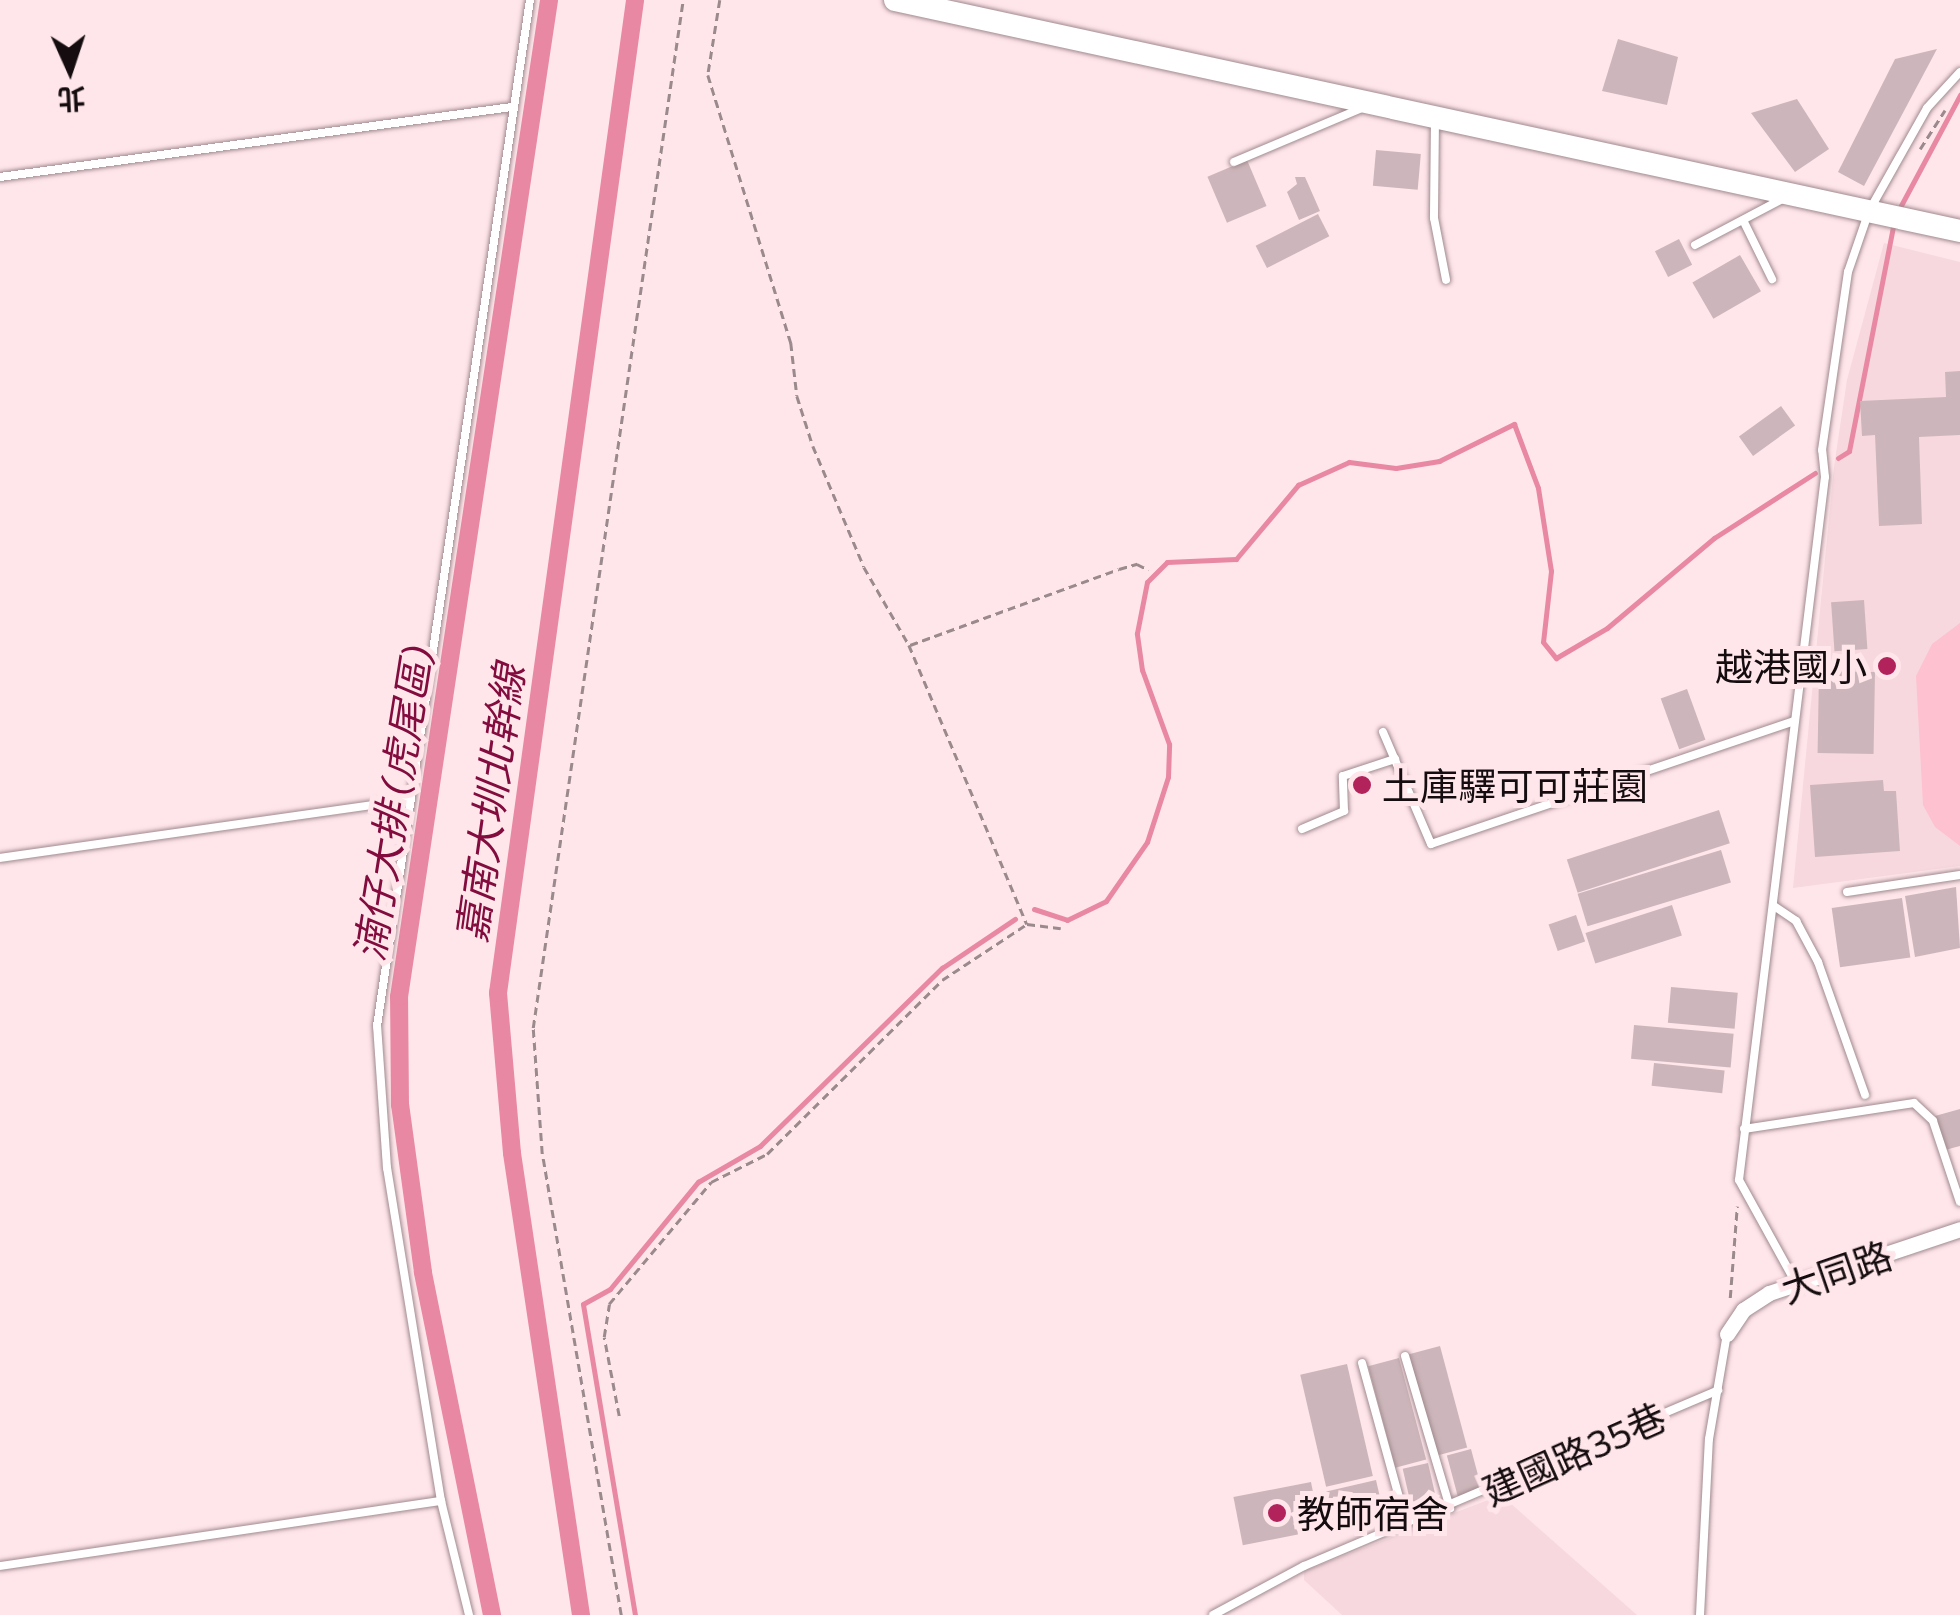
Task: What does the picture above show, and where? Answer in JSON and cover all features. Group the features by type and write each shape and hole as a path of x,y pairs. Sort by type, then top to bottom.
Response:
{"street":[{"path":"895,0 1960,231"},
{"name":"大同路","path":"1727,1334 1743,1310 1797,1286 1960,1229"}],"lane":[{"path":"470,1615 441,1502 376,1064 410,800 530,0"},
{"path":"1797,1286 1739,1180 1825,477 1822,450 1848,272 1887,215 1927,108 1960,72"},
{"path":"1234,162 1373,104"},
{"path":"0,177 512,108"},
{"path":"1435,119 1434,218 1446,280"},
{"path":"1695,245 1791,194"},
{"path":"1743,220 1772,280"},
{"path":"1384,732 1431,844 1795,722"},
{"path":"1302,829 1344,812 1343,776 1395,759"},
{"path":"0,858 410,800"},
{"path":"1847,892 1960,876"},
{"path":"1774,906 1796,921 1818,962 1865,1096"},
{"path":"1744,1129 1914,1103 1933,1121 1960,1202"},
{"path":"1700,1615 1698,1567 1727,1334"},
{"path":"1405,1356 1450,1508"},
{"path":"1362,1362 1407,1526"},
{"name":"建國路35巷","path":"1213,1615 1304,1566 1450,1508 1718,1390"},
{"path":"0,1566 441,1502"}],"path":[{"path":"621,1615 542,1154 533,1028 683,0"},
{"path":"720,0 708,75 791,343 797,396 864,567 909,646 1027,924"},
{"path":"1918,152 1954,96"},
{"path":"909,646 1120,569 1136,564 1148,570"},
{"path":"619,1416 604,1337 609,1304 710,1182 767,1154 942,980 1027,924 1062,928"},
{"path":"1727,1334 1739,1180"}],"shaded area":[{"name":"越港國小","path":"1884,243 1960,262 1960,866 1793,888 1834,467 1847,380"},
{"path":"1960,623 1960,846 1935,827 1923,805 1916,676 1932,644"},
{"path":"1501,1495 1637,1615 1342,1615 1304,1580 1304,1571"}],"building":[{"path":"1618,39 1678,57 1667,105 1602,91"},
{"path":"1937,49 1864,186 1838,172 1895,59"},
{"path":"1797,99 1829,149 1795,172 1751,113"},
{"path":"1376,150 1421,154 1418,190 1373,186"},
{"path":"1247,160 1267,206 1227,223 1207,177"},
{"path":"1295,177 1305,177 1320,211 1299,220 1287,192 1297,184"},
{"path":"1318,214 1329,236 1267,268 1256,246"},
{"path":"1679,239 1692,265 1668,277 1655,251"},
{"path":"1740,255 1761,291 1713,319 1692,282"},
{"path":"1960,371 1960,435 1919,437 1922,524 1879,526 1875,435 1862,436 1860,401 1946,397 1945,372"},
{"path":"1781,406 1795,425 1753,456 1739,437"},
{"path":"1864,600 1867,649 1834,651 1831,602"},
{"path":"1819,671 1875,672 1874,754 1818,753"},
{"path":"1687,689 1705,740 1679,749 1661,699"},
{"path":"1883,780 1884,791 1896,791 1900,851 1815,857 1810,785"},
{"path":"1719,810 1730,843 1578,893 1567,859"},
{"path":"1721,850 1731,883 1587,926 1578,894"},
{"path":"1956,887 1960,948 1915,957 1905,896"},
{"path":"1902,898 1910,957 1840,967 1832,908"},
{"path":"1672,905 1682,935 1595,964 1585,933"},
{"path":"1576,915 1585,941 1558,951 1549,924"},
{"path":"1671,987 1738,993 1735,1029 1668,1023"},
{"path":"1634,1025 1734,1034 1731,1068 1631,1059"},
{"path":"1654,1063 1725,1070 1722,1093 1652,1086"},
{"path":"1960,1109 1960,1146 1945,1150 1935,1116"},
{"path":"1440,1346 1467,1447 1436,1456 1409,1354"},
{"path":"1399,1358 1426,1459 1395,1468 1368,1366"},
{"path":"1347,1364 1373,1476 1326,1487 1300,1375"},
{"path":"1471,1449 1482,1491 1458,1497 1447,1455"},
{"path":"1428,1463 1438,1505 1412,1511 1403,1469"},
{"path":"1376,1480 1386,1522 1336,1533 1326,1491"},
{"name":"教師宿舍","path":"1311,1482 1320,1530 1243,1545 1233,1497"}],"waterway":[{"name":"湳仔大排 (虎尾區)","path":"492,1615 423,1272 400,1105 399,997 549,0"},
{"name":"嘉南大圳北幹線","path":"581,1615 512,1153 498,993 635,0"},
{"path":"1898,211 1960,95"},
{"path":"1838,458 1849,451 1893,226"},
{"path":"1034,909 1067,920 1106,901 1147,842 1168,777 1169,744 1142,670 1137,633 1147,582 1167,562 1236,559 1298,485 1349,462 1396,468 1439,461 1514,424 1538,488 1551,571 1543,642 1556,658 1607,628 1714,538 1815,473"},
{"path":"635,1615 583,1304 610,1289 698,1182 760,1146 942,968 1015,919"}],"place":[{"name":"越港國小","path":"1887,666"},
{"name":"土庫驛可可莊園","path":"1362,785"},
{"name":"教師宿舍","path":"1277,1513"}]}
